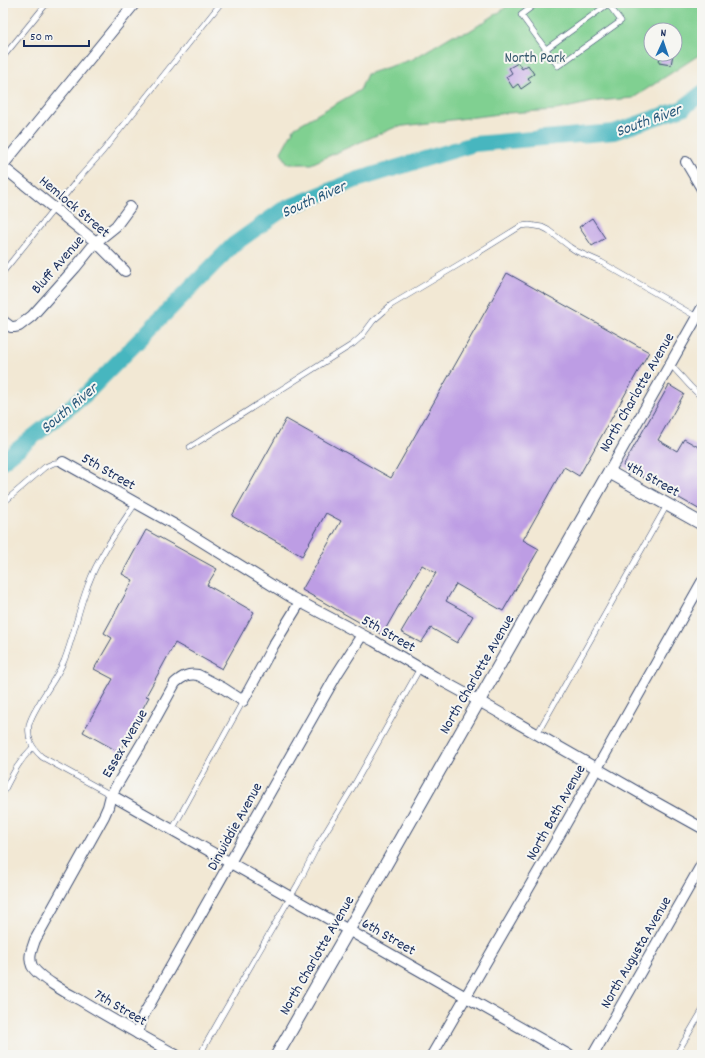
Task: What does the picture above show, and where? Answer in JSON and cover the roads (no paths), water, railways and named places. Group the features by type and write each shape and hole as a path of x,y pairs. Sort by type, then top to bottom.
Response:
{"street":[{"path":"3,166 135,3"},
{"path":"686,162 702,189"},
{"name":"Hemlock Street","path":"3,166 96,242 125,271"},
{"name":"Bluff Avenue","path":"3,321 11,327 14,327 19,326 32,316 96,242 116,226 130,207"},
{"name":"North Charlotte Avenue","path":"277,1055 702,308"},
{"name":"5th Street","path":"62,462 135,504 177,526 300,602 362,634 650,800 702,828"},
{"name":"4th Street","path":"609,472 702,524"},
{"name":"North Bath Avenue","path":"432,1055 702,582"},
{"path":"243,701 300,602"},
{"name":"Dinwiddie Avenue","path":"138,1034 143,1016 231,864 337,674 362,634"},
{"name":"Essex Avenue","path":"53,984 32,966 30,953 35,940 104,816 111,795 175,683 180,678 191,674 198,675 223,688 243,701"},
{"name":"6th Street","path":"111,795 348,931 569,1055"},
{"name":"North Augusta Avenue","path":"593,1055 702,864"},
{"name":"7th Street","path":"53,984 176,1055"}],"lane":[{"path":"3,57 47,3"},
{"path":"3,272 221,3"},
{"path":"537,3 521,15 558,66 621,21 609,4 546,49"},
{"path":"190,447 353,344 361,337 373,321 391,305 521,226 529,225 542,227 548,230 576,251 601,262 697,318"},
{"path":"670,364 702,398"},
{"path":"3,503 45,467 54,463 62,462"},
{"path":"111,795 42,757 33,747 28,736 29,724 32,716 56,676 69,647 88,583 115,535 135,504"},
{"path":"537,734 667,505"},
{"path":"201,1055 319,843 420,668"},
{"path":"172,830 243,701"},
{"path":"3,793 20,761 33,747"},
{"path":"676,1055 702,1011"}],"waterway":[{"name":"South River","path":"3,461 85,395 233,245 282,210 356,180 474,144 614,132 683,108 702,93"}],"park label":[{"name":"North Park","path":"535,57"}]}
